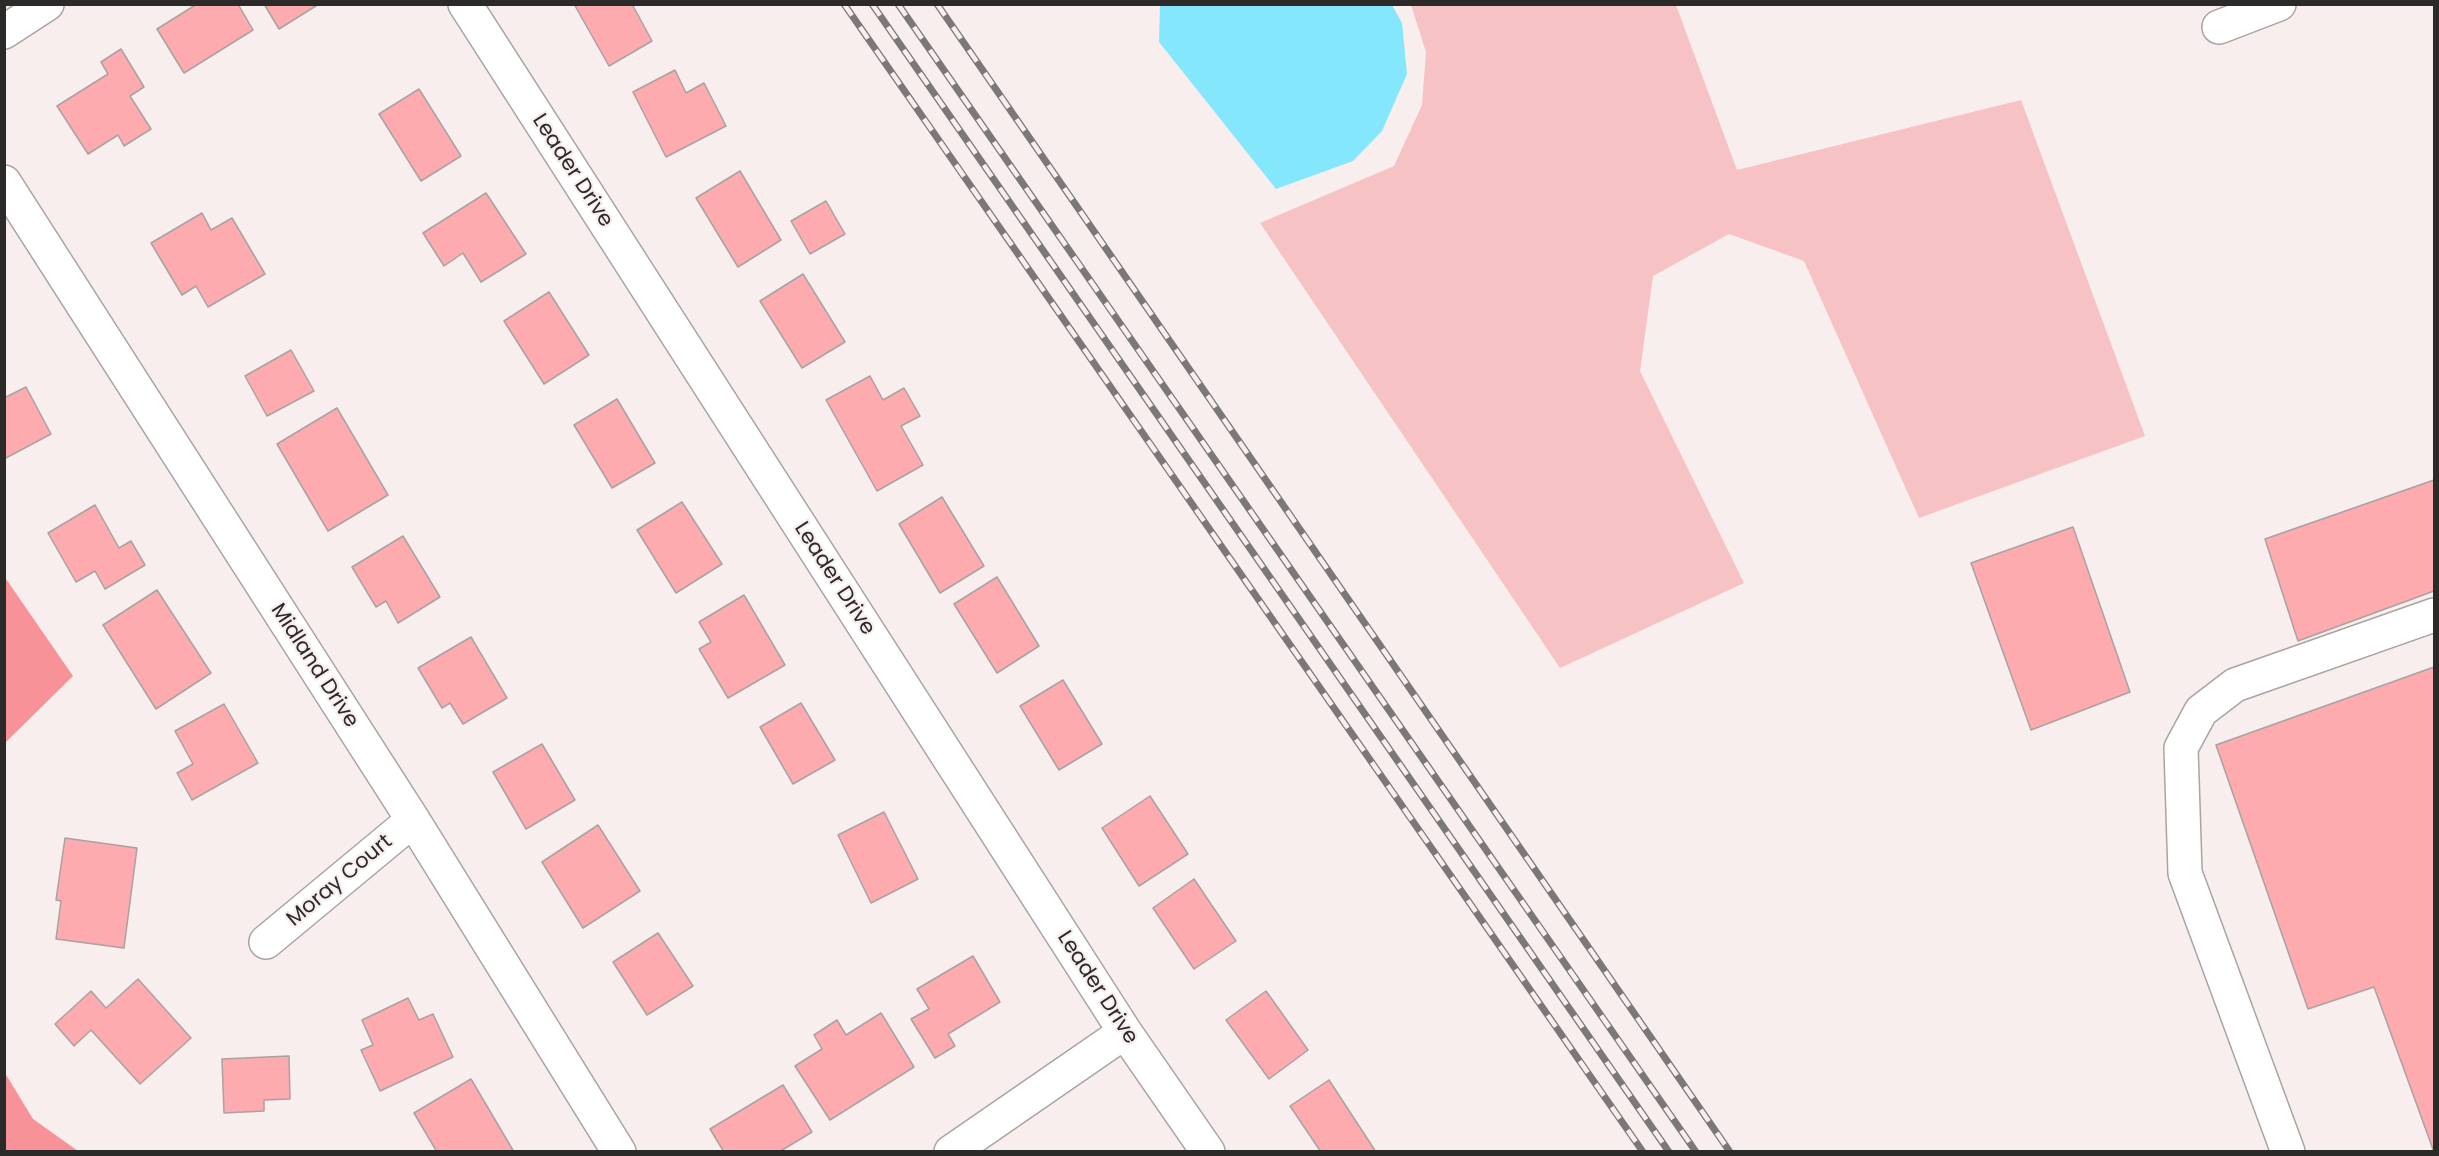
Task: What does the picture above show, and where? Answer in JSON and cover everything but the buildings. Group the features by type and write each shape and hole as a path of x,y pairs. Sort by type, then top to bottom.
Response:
{"street":[{"path":"4,32 47,4"},
{"name":"Leader Drive","path":"465,4 1125,1032 1208,1152"},
{"path":"2219,27 2279,4"},
{"name":"Midland Drive","path":"4,183 413,820 619,1152"},
{"path":"2288,1152 2185,873 2181,748 2201,711 2235,685 2434,615"},
{"name":"Moray Court","path":"266,942 413,820"},
{"path":"951,1152 1125,1032"}],"shaded area":[{"path":"1411,5 1676,5 1737,170 2021,100 2145,436 1919,518 1804,261 1729,234 1653,276 1640,371 1744,583 1560,668 1260,223 1394,166 1422,105 1426,52"},
{"path":"4,576 73,676 5,743 4,743"},
{"path":"5,1073 33,1119 78,1151 5,1151"}],"water":[{"path":"1160,5 1392,5 1402,23 1407,74 1382,131 1353,161 1276,189 1159,42"}],"railway":[{"path":"844,4 1643,1152"},
{"path":"872,4 1669,1152"},
{"path":"898,4 1696,1152"},
{"path":"937,4 1730,1152"}]}
